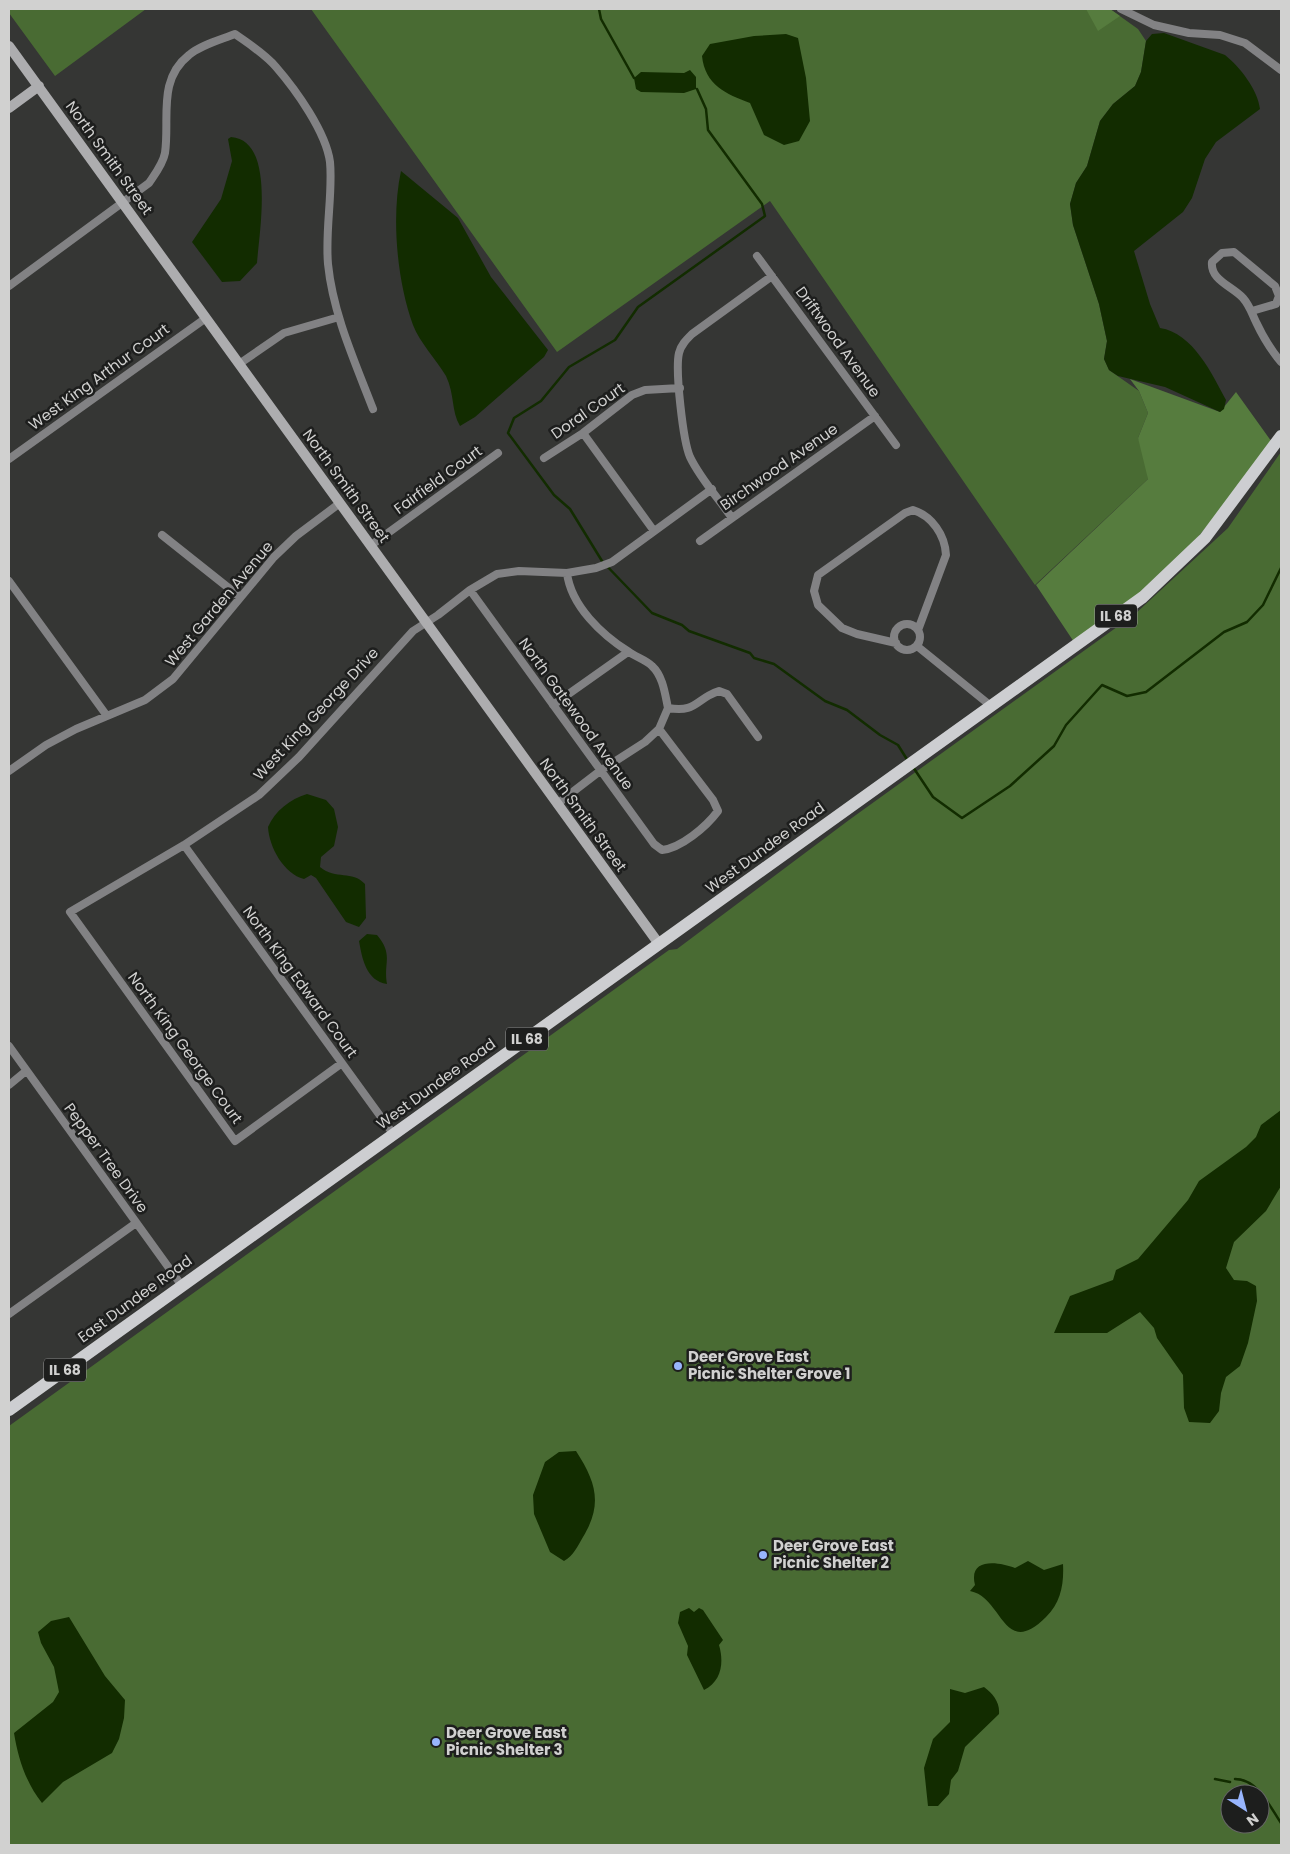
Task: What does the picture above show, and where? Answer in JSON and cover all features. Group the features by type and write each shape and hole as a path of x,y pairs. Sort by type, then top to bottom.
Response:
{"main road":[{"name":"West Dundee Road","path":"232,1250 1143,597 1205,538 1281,436"},
{"name":"East Dundee Road","path":"9,1410 232,1250"}],"street":[{"path":"1121,9 1154,25 1189,33 1220,35 1245,43 1281,70"},
{"path":"9,286 148,183 160,166 165,153 167,91 174,73 189,55 235,34 276,67 314,120 323,137 330,169 327,224 328,265 338,317 373,409"},
{"name":"North Smith Street","path":"9,46 659,944"},
{"path":"9,108 39,86"},
{"path":"1252,311 1276,304 1280,296 1275,286 1234,252 1222,253 1212,262 1212,269 1217,279 1228,283 1243,298 1252,311 1270,349 1281,362"},
{"name":"Driftwood Avenue","path":"757,256 896,445"},
{"path":"732,518 692,460 687,449 678,361 684,342 772,276"},
{"path":"240,364 284,333 338,317"},
{"name":"West King Arthur Court","path":"9,459 206,318"},
{"name":"Doral Court","path":"544,458 583,433 632,395 645,390 680,388"},
{"name":"Birchwood Avenue","path":"700,541 875,416"},
{"path":"583,433 654,530"},
{"name":"Fairfield Court","path":"370,546 498,453"},
{"name":"West King George Drive","path":"70,912 184,845 246,804 281,775 413,631 470,590 497,574 519,571 567,573 596,568 612,562 712,489"},
{"name":"West Garden Avenue","path":"9,771 46,745 76,729 145,700 173,679 274,557 296,536 340,503"},
{"path":"913,510 930,518 946,545 946,555 918,630 920,638 917,646 905,650 896,642 857,634 842,628 818,605 814,590 818,575 905,513 913,510"},
{"path":"162,535 240,597"},
{"path":"557,804 659,730 668,708 664,686 653,666 628,652 599,628 569,588 567,573"},
{"path":"9,581 107,716"},
{"name":"North Gatewood Avenue","path":"470,590 600,771 654,844 662,850 671,849 712,820 718,811 713,800 659,730"},
{"path":"896,642 895,634 899,627 911,624 918,630"},
{"path":"917,646 991,706"},
{"path":"553,705 628,652"},
{"path":"668,708 683,711 719,691 727,694 758,738"},
{"name":"North King Edward Court","path":"184,845 394,1135"},
{"name":"North King George Court","path":"70,912 235,1141 342,1062"},
{"name":"Pepper Tree Drive","path":"9,1046 182,1286"},
{"path":"9,1085 26,1071"},
{"path":"9,1314 136,1223"}],"shaded area":[{"path":"9,9 146,9 55,76 9,13"},
{"path":"311,9 1110,9 1138,29 1146,41 1141,72 1135,86 1113,104 1100,121 1087,166 1076,183 1070,204 1073,225 1099,304 1107,341 1104,359 1109,370 1139,391 1148,413 1138,438 1147,454 1148,479 1035,585 770,201 557,352"},
{"path":"1086,9 1110,9 1120,16 1098,31"},
{"path":"1164,33 1225,55 1247,79 1259,102 1260,109 1216,142 1205,159 1192,198 1183,212 1134,251 1150,304 1160,328 1172,331 1192,346 1208,367 1226,400 1224,409 1220,412 1165,387 1118,376 1109,370 1104,359 1107,341 1099,304 1073,225 1070,204 1076,183 1087,166 1100,121 1113,104 1135,86 1141,72 1146,41 1152,34"},
{"path":"786,34 798,38 806,78 810,121 799,141 784,145 764,135 750,103 725,92 712,81 707,74 702,56 710,44 754,36"},
{"path":"690,70 696,77 696,89 684,93 641,92 636,89 634,78 641,72 684,73"},
{"path":"231,137 245,142 254,154 260,170 262,211 257,263 240,281 222,282 192,242 221,199 232,161 228,139"},
{"path":"401,171 458,218 491,277 548,350 544,357 475,417 460,426 455,415 451,390 446,376 416,332 407,308 397,249 396,228 396,208"},
{"path":"1130,379 1220,412 1236,392 1274,445 1169,572 1076,645 1036,585 1148,479 1138,438 1148,413 1139,391"},
{"path":"1281,452 1281,1845 9,1845 9,1426 669,950 677,949 849,820 1135,614 1228,528"},
{"path":"307,794 326,800 334,809 338,827 334,846 321,857 320,867 332,873 355,877 365,884 366,918 359,927 346,922 316,878 311,875 304,879 290,872 279,859 271,843 268,827 271,821 289,802"},
{"path":"367,934 377,935 385,948 387,954 387,984 374,978 366,968 359,941"},
{"path":"1281,1110 1281,1186 1266,1211 1234,1242 1226,1268 1234,1280 1247,1281 1256,1286 1257,1301 1248,1343 1240,1366 1226,1377 1221,1393 1219,1411 1210,1423 1189,1422 1184,1408 1183,1375 1157,1338 1154,1328 1140,1312 1107,1333 1054,1333 1070,1296 1113,1280 1116,1270 1138,1259 1188,1200 1199,1181 1246,1147 1256,1137 1261,1125"},
{"path":"576,1451 592,1483 595,1503 593,1514 583,1537 573,1553 564,1561 550,1552 534,1514 533,1495 545,1462 559,1452"},
{"path":"1028,1561 1044,1570 1063,1564 1063,1579 1058,1599 1051,1611 1032,1628 1021,1632 1012,1629 990,1604 981,1596 970,1591 975,1585 974,1576 980,1566 993,1563 1015,1568"},
{"path":"689,1608 694,1612 699,1608 703,1610 723,1640 719,1645 721,1664 718,1676 715,1682 704,1690 687,1655 688,1646 678,1623 680,1612"},
{"path":"69,1617 105,1676 125,1700 124,1718 119,1739 112,1753 63,1782 42,1803 31,1787 23,1770 14,1733 53,1702 59,1692 54,1667 41,1643 38,1632 51,1621"},
{"path":"984,1687 995,1699 999,1714 965,1747 958,1771 951,1780 949,1794 938,1806 928,1806 924,1768 933,1739 950,1722 950,1689 965,1693"}],"waterway":[{"path":"599,9 601,19 634,78"},
{"path":"697,89 706,109 708,130 762,204 765,216 638,307 615,340 569,367 541,401 514,418 508,433 554,495 570,509 602,561 652,613 682,625 689,631 750,653 754,658 774,664 825,701 847,710 880,735 898,745 908,761"},
{"path":"913,767 933,797 962,818 1010,786 1054,746 1066,725 1102,685 1127,696 1146,692 1224,632 1247,622 1263,605 1281,568"},
{"path":"1215,1779 1230,1782"},
{"path":"1235,1779 1243,1780 1257,1789 1281,1823"}],"place":[{"name":"Deer Grove East Picnic Shelter Grove 1","path":"678,1366"},
{"name":"Deer Grove East Picnic Shelter 2","path":"763,1555"},
{"name":"Deer Grove East Picnic Shelter 3","path":"436,1742"}]}
